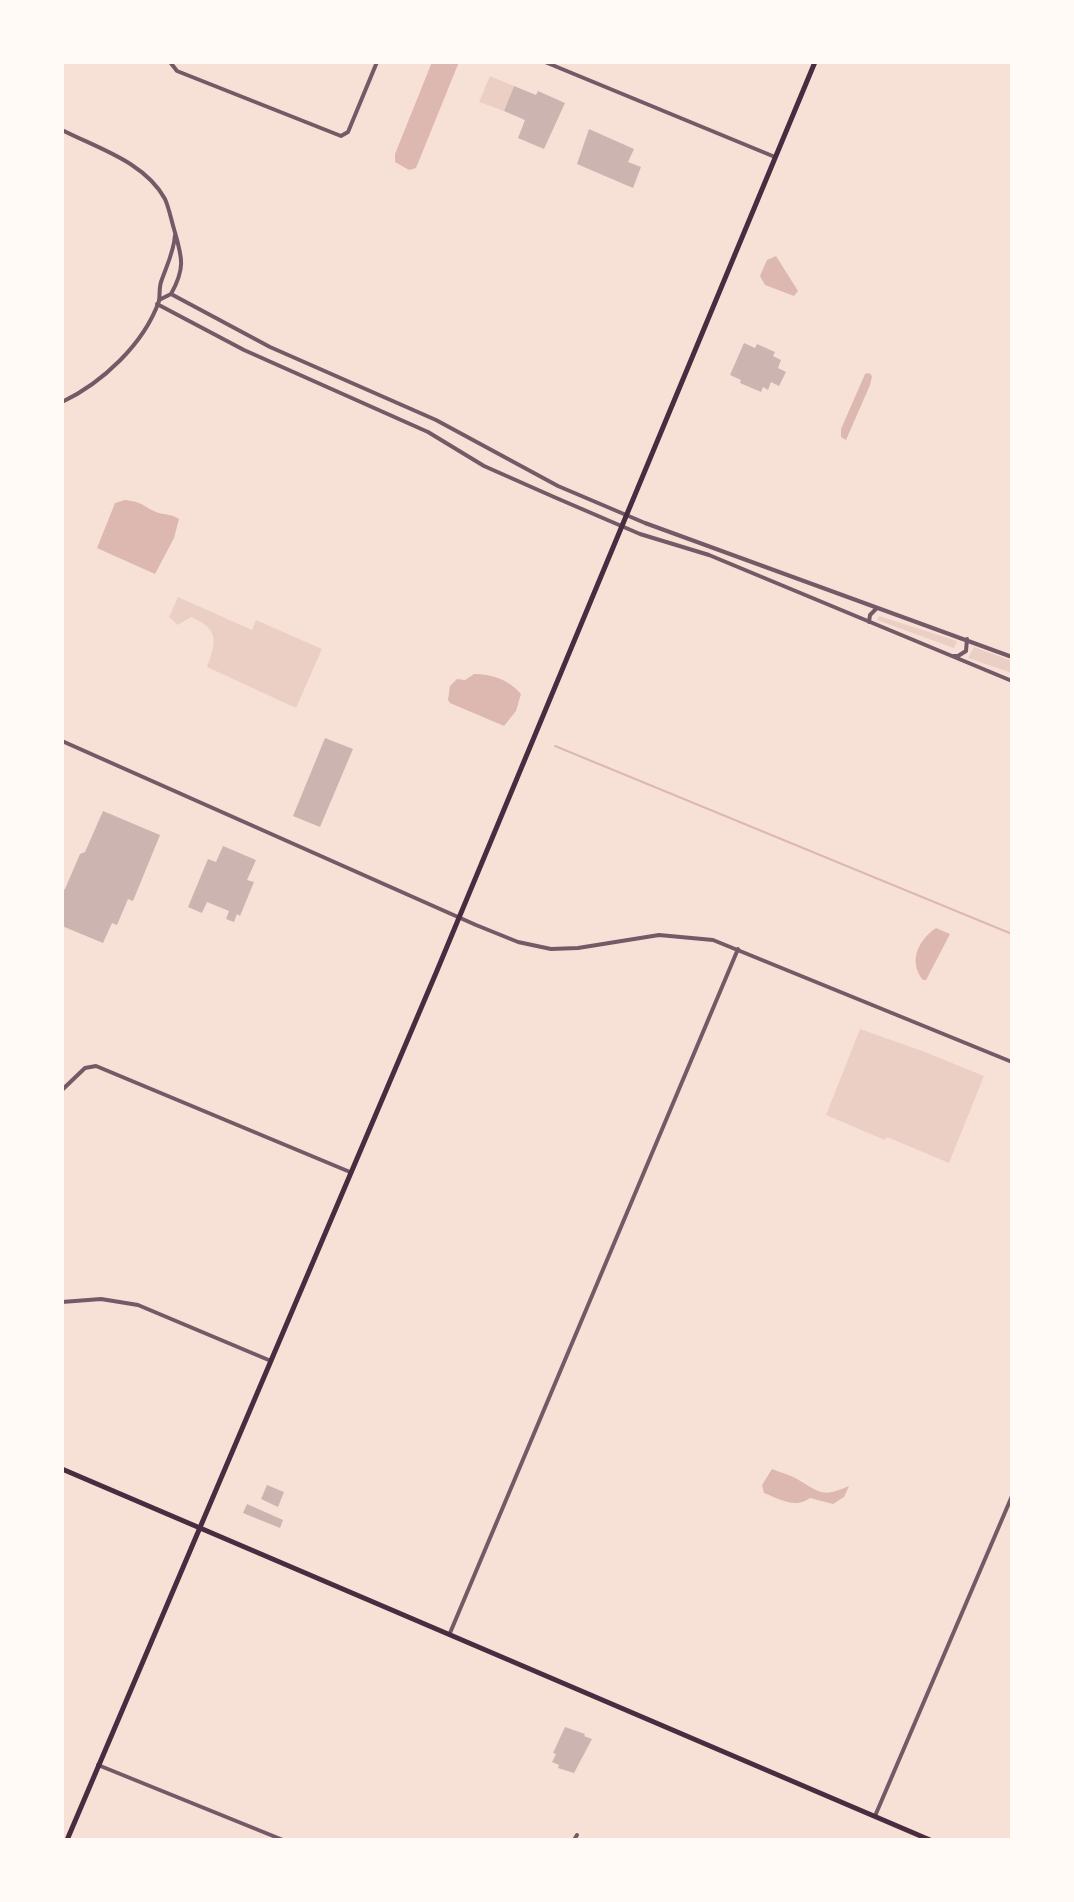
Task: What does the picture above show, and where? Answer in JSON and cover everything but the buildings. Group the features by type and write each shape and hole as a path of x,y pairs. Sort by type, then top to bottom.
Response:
{"main road":[{"path":"67,1840 459,918 815,62"},
{"path":"62,1469 930,1840"}],"street":[{"path":"170,62 177,71 341,136 348,132 377,62"},
{"path":"545,62 775,157"},
{"path":"62,130 144,174 165,200 183,261 171,294 158,302"},
{"path":"62,402 95,383 120,361 143,330 158,302 175,233"},
{"path":"171,294 270,347 436,420 536,476 627,515 1012,657"},
{"path":"158,302 244,350 428,432 484,466 623,527 709,555 1012,681"},
{"path":"869,622 872,612 880,607"},
{"path":"950,656 963,654 967,639"},
{"path":"62,741 518,942 551,949 647,936 701,937 738,949 1012,1062"},
{"path":"450,1633 738,949"},
{"path":"62,1090 85,1068 102,1068 350,1172"},
{"path":"62,1302 101,1299 138,1305 271,1361"},
{"path":"875,1816 1012,1496"},
{"path":"98,1765 283,1840"}],"shaded area":[{"path":"432,62 459,62 416,168 409,170 395,162 395,154"},
{"path":"490,76 514,86 504,111 479,102"},
{"path":"776,256 798,291 794,296 765,285 760,276 767,260"},
{"path":"865,374 872,376 870,385 846,440 841,437 841,429"},
{"path":"125,500 179,519 174,538 155,574 97,548 115,503"},
{"path":"178,597 252,630 256,620 322,649 296,708 207,667 214,643 211,632 191,617 178,625 169,617"},
{"path":"879,616 957,641 954,648 877,620"},
{"path":"974,647 1012,661 1012,673 968,658"},
{"path":"474,674 500,679 521,694 516,711 504,726 448,700 450,686 457,679 465,680"},
{"path":"936,928 950,934 926,980 923,980 916,966 917,952 924,939"},
{"path":"860,1029 984,1076 949,1163 826,1115"},
{"path":"772,1469 820,1492 829,1493 849,1486 844,1497 833,1504 810,1498 799,1503 787,1502 764,1493 762,1485"}],"waterway":[{"path":"555,746 1012,934"}]}
